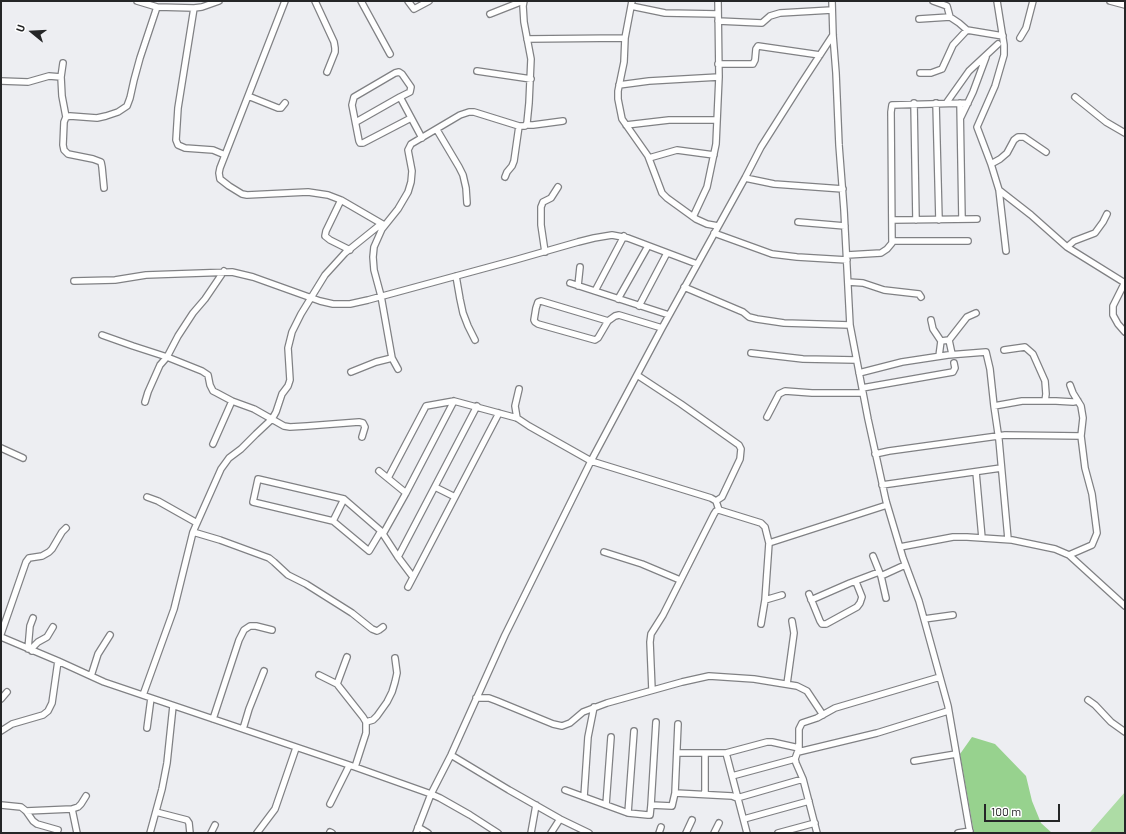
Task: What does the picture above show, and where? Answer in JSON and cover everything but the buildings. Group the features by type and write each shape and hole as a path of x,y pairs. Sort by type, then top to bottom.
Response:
{"street":[{"path":"137,1 157,7 194,8 219,1"},
{"path":"285,1 225,155 219,173 220,178 242,194 252,196 303,192 315,192 328,195 341,200 382,225"},
{"path":"315,1 334,42 335,52 327,72"},
{"path":"361,1 390,54"},
{"path":"408,1 414,9 429,1"},
{"path":"490,14 524,1"},
{"path":"524,1 524,22 531,59 528,120 526,125"},
{"path":"693,217 708,187 717,133 719,77 718,1"},
{"path":"832,1 850,325 875,454 887,505 905,565 919,601 948,711 970,832 958,833"},
{"path":"933,1 947,6 950,17"},
{"path":"997,1 1003,36 1004,55 995,86 977,127 999,190 1006,251"},
{"path":"1020,38 1026,28 1033,1"},
{"path":"1110,1 1125,5"},
{"path":"718,14 665,13 632,4 625,38 624,62 619,85 618,99 622,119 649,158 662,194 693,217 706,224 718,226"},
{"path":"66,117 102,117 118,112 127,106 140,58 157,7"},
{"path":"194,8 178,108 176,140 178,145 185,148 213,150 225,155"},
{"path":"718,21 762,23 770,16 780,13 832,10"},
{"path":"919,19 950,17 960,23 967,30 1003,36"},
{"path":"920,73 930,73 942,69 953,45 967,30"},
{"path":"428,833 417,830 431,794 531,582 591,461 761,147 833,35"},
{"path":"527,39 625,38"},
{"path":"947,102 970,70 998,44"},
{"path":"718,64 753,64 758,46 820,55"},
{"path":"960,117 973,92 987,55"},
{"path":"63,63 61,77 62,96 66,117 64,125 64,150 68,154 101,162 104,188"},
{"path":"477,71 531,79"},
{"path":"356,122 410,92 411,89 402,74 399,72 354,98 352,105 359,141 362,143 411,118"},
{"path":"1,81 28,82 49,76 61,77"},
{"path":"619,85 719,77"},
{"path":"248,96 278,108 281,108 285,103"},
{"path":"400,97 422,138"},
{"path":"1075,97 1106,122 1125,133"},
{"path":"714,233 772,254 797,257 847,257 884,252 893,241 892,105 947,102 968,103"},
{"path":"936,103 939,220"},
{"path":"960,103 962,219"},
{"path":"914,104 916,220"},
{"path":"143,695 174,609 194,532 218,476 225,463 272,419 278,409 282,394 288,386 290,380 289,340 301,314 325,275 345,254 382,225 398,209 408,192 412,171 408,150 411,144 460,115 469,112 474,112 519,126 563,121"},
{"path":"626,125 669,120 717,120"},
{"path":"505,177 506,172 512,166 514,161 519,126"},
{"path":"437,130 463,175 468,203"},
{"path":"991,164 1000,159 1018,137 1024,137 1046,152"},
{"path":"649,158 677,150 714,155"},
{"path":"745,178 774,184 843,189"},
{"path":"545,252 541,225 541,204 545,200 552,198 558,187"},
{"path":"999,190 1031,215 1067,247 1125,283 1113,306 1113,315 1125,332"},
{"path":"341,200 325,236 350,250"},
{"path":"1067,247 1074,241 1095,233 1107,214"},
{"path":"892,220 976,219"},
{"path":"798,222 845,226"},
{"path":"382,225 373,257 374,270 381,296 392,358 398,369"},
{"path":"74,281 116,280 146,275 224,272 240,273 310,298 333,304 342,304 381,296 594,238 612,235 624,236 697,264"},
{"path":"594,291 624,236"},
{"path":"893,241 968,241"},
{"path":"618,299 648,246"},
{"path":"639,306 667,253"},
{"path":"578,286 580,267"},
{"path":"145,402 158,369 167,357 178,336 193,313 224,272"},
{"path":"456,276 463,313 475,340"},
{"path":"848,282 863,283 884,290 919,294 921,297"},
{"path":"570,283 669,315"},
{"path":"684,287 740,311 749,317 757,319 784,322 850,325"},
{"path":"608,321 541,300 538,302 534,320 536,323 595,340 598,338 608,321 619,315 662,328"},
{"path":"941,341 949,340 967,317 976,313"},
{"path":"931,320 941,341 939,356"},
{"path":"102,335 167,357 206,373 213,391 232,401 254,409 287,427 359,422 363,424 364,427 362,437"},
{"path":"949,340 952,354"},
{"path":"1004,350 1025,346 1033,354 1045,381 1045,401"},
{"path":"859,373 902,362 952,354 986,352 990,369 998,435 1008,539"},
{"path":"751,354 803,359 856,360"},
{"path":"351,372 376,362 392,358"},
{"path":"767,417 780,394 785,391 812,393 862,390 953,372 955,368 954,363"},
{"path":"637,375 739,445 741,449 740,458 722,497 716,501"},
{"path":"1069,555 1092,545 1097,533 1092,494 1081,436 1083,418 1081,406 1073,394 1070,385"},
{"path":"516,418 515,409 519,389"},
{"path":"213,444 232,401"},
{"path":"388,478 426,406 454,401 477,406 516,418 591,461 711,498 716,501 719,510"},
{"path":"413,577 382,532 344,499 258,479 253,502 333,521 369,552 382,532 406,493 454,401"},
{"path":"994,406 1022,401 1078,401"},
{"path":"398,557 477,406"},
{"path":"408,587 499,413"},
{"path":"875,454 998,435 1081,436"},
{"path":"1,448 23,458"},
{"path":"882,485 1001,468"},
{"path":"379,471 406,493"},
{"path":"976,472 982,538"},
{"path":"435,487 455,498"},
{"path":"146,497 158,501 197,524"},
{"path":"333,521 344,499"},
{"path":"769,543 887,505"},
{"path":"719,510 761,523 765,527 769,543 765,600 761,624"},
{"path":"652,690 650,638 714,514 719,510"},
{"path":"1,634 26,562 29,558 42,556 48,552 66,528"},
{"path":"194,532 269,558 288,575 306,584 352,613 372,629 379,630 383,627"},
{"path":"900,546 953,537 1008,539 1055,549 1069,555 1125,606"},
{"path":"604,552 642,564 680,580"},
{"path":"873,556 880,574 886,598"},
{"path":"856,582 862,597 857,607 826,624 822,624 810,597 905,565"},
{"path":"765,600 782,595"},
{"path":"924,619 953,615"},
{"path":"30,650 30,626 34,618"},
{"path":"787,684 794,633 792,621"},
{"path":"213,719 244,630 250,626 272,630"},
{"path":"30,650 38,642 47,637 53,627"},
{"path":"91,676 98,654 110,635"},
{"path":"1,637 104,682 431,794 470,815 498,833"},
{"path":"337,684 347,657"},
{"path":"366,722 373,720 377,716 392,692 396,682 397,673 395,658"},
{"path":"2,728 43,715 48,711 52,703 58,661"},
{"path":"243,730 249,708 264,671"},
{"path":"319,675 337,684 360,712 366,722 366,733 355,767"},
{"path":"476,698 489,698 558,726 570,723 583,712 594,707 652,690 709,676 754,679 798,686 807,691 823,715"},
{"path":"818,833 803,779 796,763 800,725 805,721 812,720 835,708 940,677"},
{"path":"1,699 7,692"},
{"path":"147,728 151,698"},
{"path":"1088,700 1095,704 1111,722 1125,732"},
{"path":"150,833 167,764 173,706"},
{"path":"584,797 588,737 594,707"},
{"path":"676,753 726,753 767,742 772,742 798,750 878,733 948,711"},
{"path":"565,790 628,813 648,815 650,813 651,804 656,722"},
{"path":"651,804 672,806 675,793 678,724"},
{"path":"628,813 634,731"},
{"path":"606,805 611,737"},
{"path":"257,833 275,809 296,748"},
{"path":"705,753 705,794"},
{"path":"726,753 747,833"},
{"path":"914,761 956,754"},
{"path":"450,755 560,819 589,833"},
{"path":"732,776 796,759"},
{"path":"330,804 349,766"},
{"path":"675,793 732,796 737,798 803,779"},
{"path":"26,811 72,809 78,807 86,796"},
{"path":"744,819 809,801"},
{"path":"1,805 19,806 26,811 37,824 58,830"},
{"path":"531,833 536,805"},
{"path":"72,809 77,833"},
{"path":"156,812 187,820 189,823 190,833"},
{"path":"551,833 560,819"},
{"path":"686,833 692,820"},
{"path":"714,833 718,823"},
{"path":"778,833 815,823"},
{"path":"211,833 215,825"}],"green space":[{"path":"972,737 995,744 1026,776 1032,801 1041,823 1052,833 974,833 960,754"},
{"path":"1125,792 1125,833 1089,833 1091,831"}]}
